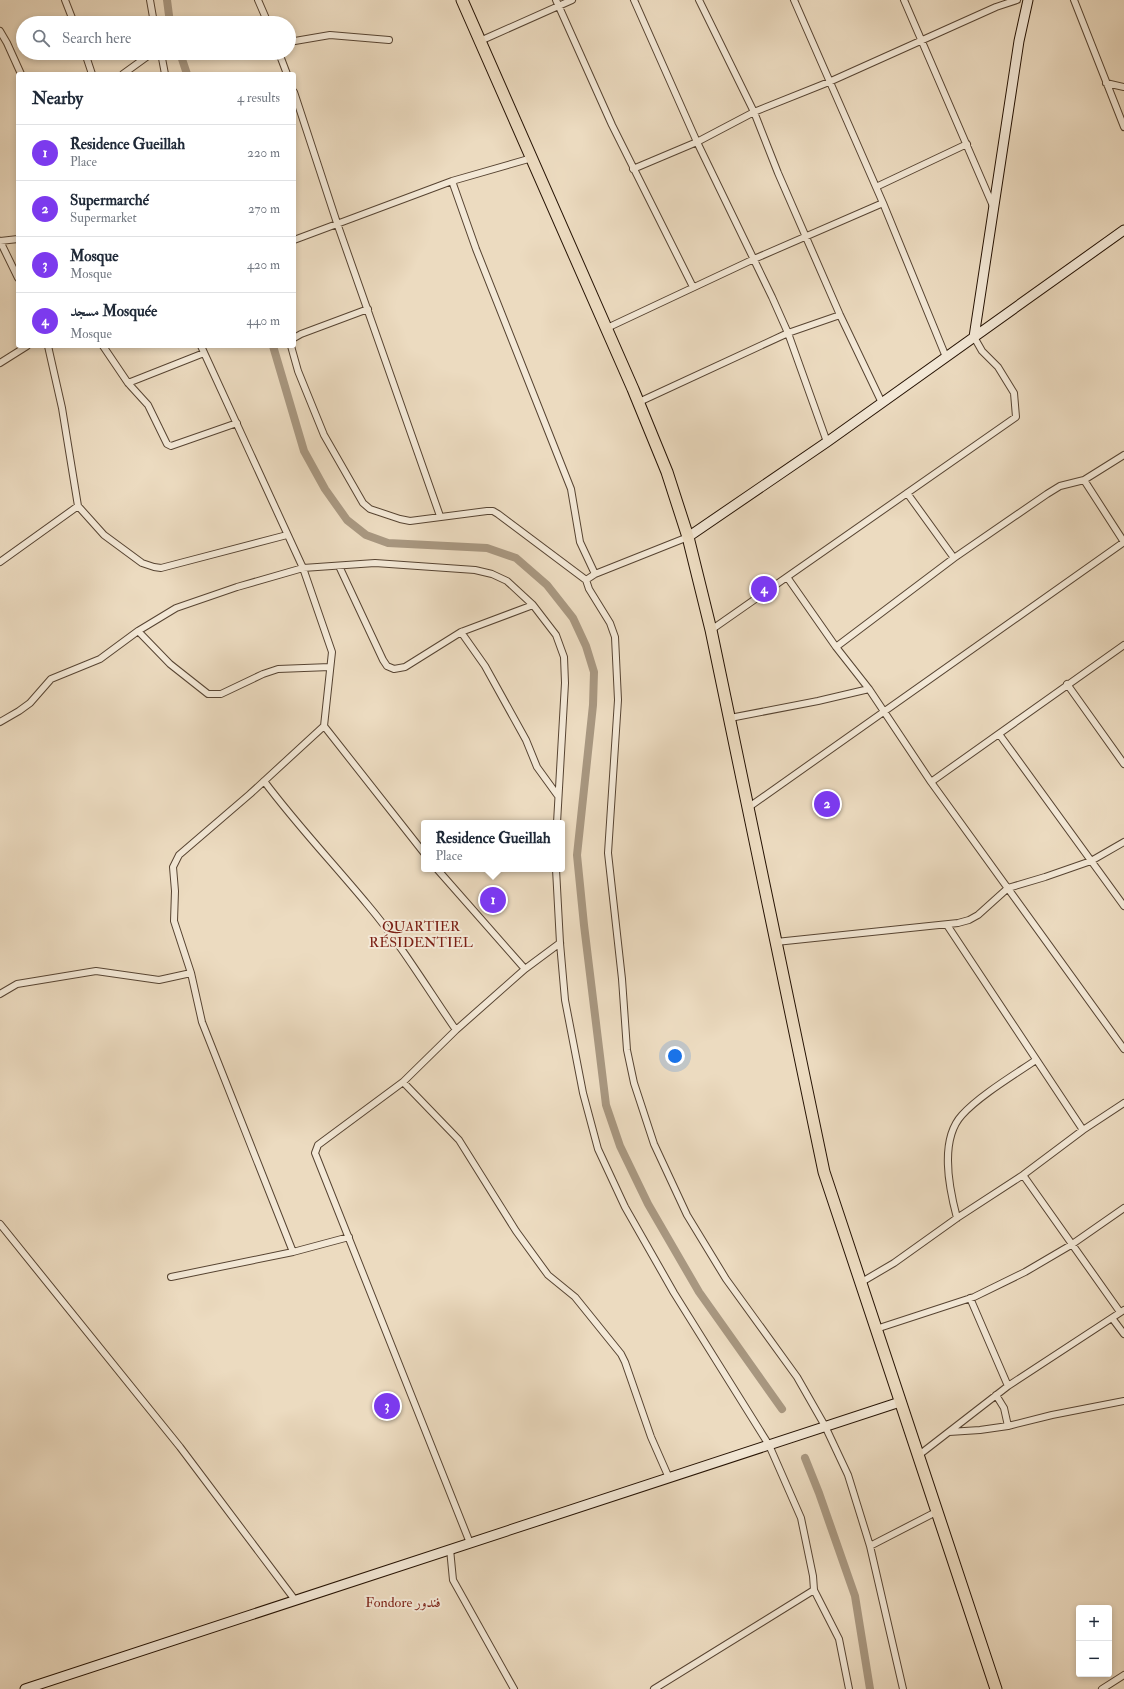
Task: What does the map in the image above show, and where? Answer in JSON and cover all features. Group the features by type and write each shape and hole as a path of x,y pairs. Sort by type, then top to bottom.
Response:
{"highway":[{"path":"462,0 639,402 667,472 688,537 712,630 824,1172 996,1689"}],"main road":[{"path":"974,337 1019,41 1028,0"},
{"path":"688,537 827,442 1124,230"},
{"path":"26,1689 900,1402"}],"street":[{"path":"65,0 71,16"},
{"path":"150,0 153,16"},
{"path":"258,0 265,16"},
{"path":"480,41 557,3 572,0"},
{"path":"634,0 697,142 788,333 827,442"},
{"path":"698,0 754,112 778,173 840,315 882,403"},
{"path":"794,0 883,203 946,357"},
{"path":"904,0 994,207"},
{"path":"992,0 996,7"},
{"path":"633,169 697,142 754,112 829,82 996,7 1018,0"},
{"path":"1074,0 1124,127"},
{"path":"557,3 633,169 692,287"},
{"path":"0,31 20,72"},
{"path":"296,41 330,35 389,40"},
{"path":"87,60 91,72"},
{"path":"126,72 142,60"},
{"path":"162,60 165,72"},
{"path":"282,60 286,72"},
{"path":"1106,83 1124,87"},
{"path":"296,98 337,223 440,516"},
{"path":"876,187 967,144"},
{"path":"296,239 452,181 532,158"},
{"path":"452,181 476,249 566,477 572,494 580,542 596,574"},
{"path":"607,328 692,287 883,203"},
{"path":"16,239 0,241 16,274"},
{"path":"296,337 368,309"},
{"path":"639,402 788,333 840,315"},
{"path":"712,630 1016,417 1014,393 998,367 982,351 974,337"},
{"path":"0,363 25,348"},
{"path":"48,348 62,408 78,506 104,535 142,563 154,567 172,566 287,534"},
{"path":"104,348 128,383 148,406 167,444 172,446 237,423"},
{"path":"202,348 303,568 332,652 324,726 264,781 179,855 173,867 175,890 174,921 191,973 202,1022 293,1252"},
{"path":"292,348 298,371 324,435 363,503 370,509 405,520 493,511 586,580 589,589 610,623 615,637 618,700 608,853 622,979 627,1050 634,1082 654,1144 687,1215 726,1279 797,1377 825,1426 848,1475 870,1546 903,1689"},
{"path":"128,383 204,353"},
{"path":"836,647 954,558 1060,486 1084,480 1124,455"},
{"path":"749,807 883,710 964,655 1124,542 1084,480"},
{"path":"907,493 954,558"},
{"path":"0,562 78,506"},
{"path":"586,580 596,574 688,537"},
{"path":"0,722 30,703 51,679 100,659 138,631 176,608 202,598 303,568 375,563 475,570 492,574 508,581 532,605 556,635 562,648 565,664 564,715 557,820"},
{"path":"339,566 387,666 394,669 405,667 461,632 532,605"},
{"path":"787,577 836,647 869,689 931,782 1124,1049"},
{"path":"138,631 170,664 208,694 221,694 263,674 278,669 330,667"},
{"path":"461,632 485,666 526,740 537,767 558,796"},
{"path":"931,782 1124,645"},
{"path":"1067,684 1124,764"},
{"path":"730,718 818,701 869,689"},
{"path":"324,726 421,849"},
{"path":"999,734 1124,906"},
{"path":"264,781 282,805 368,904 397,943 456,1030"},
{"path":"776,942 947,925 969,920 978,915 1008,888 1091,861 1124,842"},
{"path":"440,872 525,969"},
{"path":"556,872 565,1000 583,1093 598,1149 625,1207 674,1293 769,1445 801,1518 813,1576 814,1590 839,1639 849,1689"},
{"path":"947,925 1083,1130"},
{"path":"470,1543 315,1153 316,1148 355,1116 403,1082 456,1030 525,969 560,943"},
{"path":"0,994 17,984 96,971 159,980 191,973"},
{"path":"957,1218 949,1183 948,1152 956,1124 962,1115 977,1101 1036,1060"},
{"path":"403,1082 459,1140 516,1231 548,1276 575,1297 621,1354 651,1437 669,1478"},
{"path":"860,1283 894,1263 957,1218 1023,1175 1083,1130 1124,1103"},
{"path":"919,1455 1008,1386 1122,1311 1071,1245 1023,1175"},
{"path":"876,1328 970,1298 1025,1272 1071,1245 1124,1208"},
{"path":"0,1224 180,1447 295,1600"},
{"path":"171,1277 293,1252 349,1237"},
{"path":"970,1298 1008,1386"},
{"path":"1112,1318 1124,1334"},
{"path":"996,1396 1004,1408 1008,1426"},
{"path":"948,1432 1008,1426 1052,1415 1124,1401"},
{"path":"870,1546 936,1512"},
{"path":"450,1549 453,1580 514,1689"},
{"path":"654,1689 814,1590"},
{"path":"1102,1689 1124,1675"}],"waterway":[{"path":"167,0 169,16"},
{"path":"182,60 186,72"},
{"path":"274,348 304,451 325,489 347,520 366,535 388,543 487,548 516,558 547,585 573,618 586,646 594,672 593,705 577,855 606,1105 620,1146 648,1204 699,1292 782,1409"},
{"path":"805,1458 819,1493 855,1596 870,1689"}],"place":[{"name":"مسجد Mosquée","path":"764,589"},
{"name":"Supermarché","path":"827,804"},
{"name":"Residence Gueillah","path":"493,900"},
{"name":"Mosque","path":"387,1406"}],"district":[{"name":"QUARTIER RÉSIDENTIEL","path":"421,934"},
{"name":"Fondore فندور","path":"403,1602"}]}
